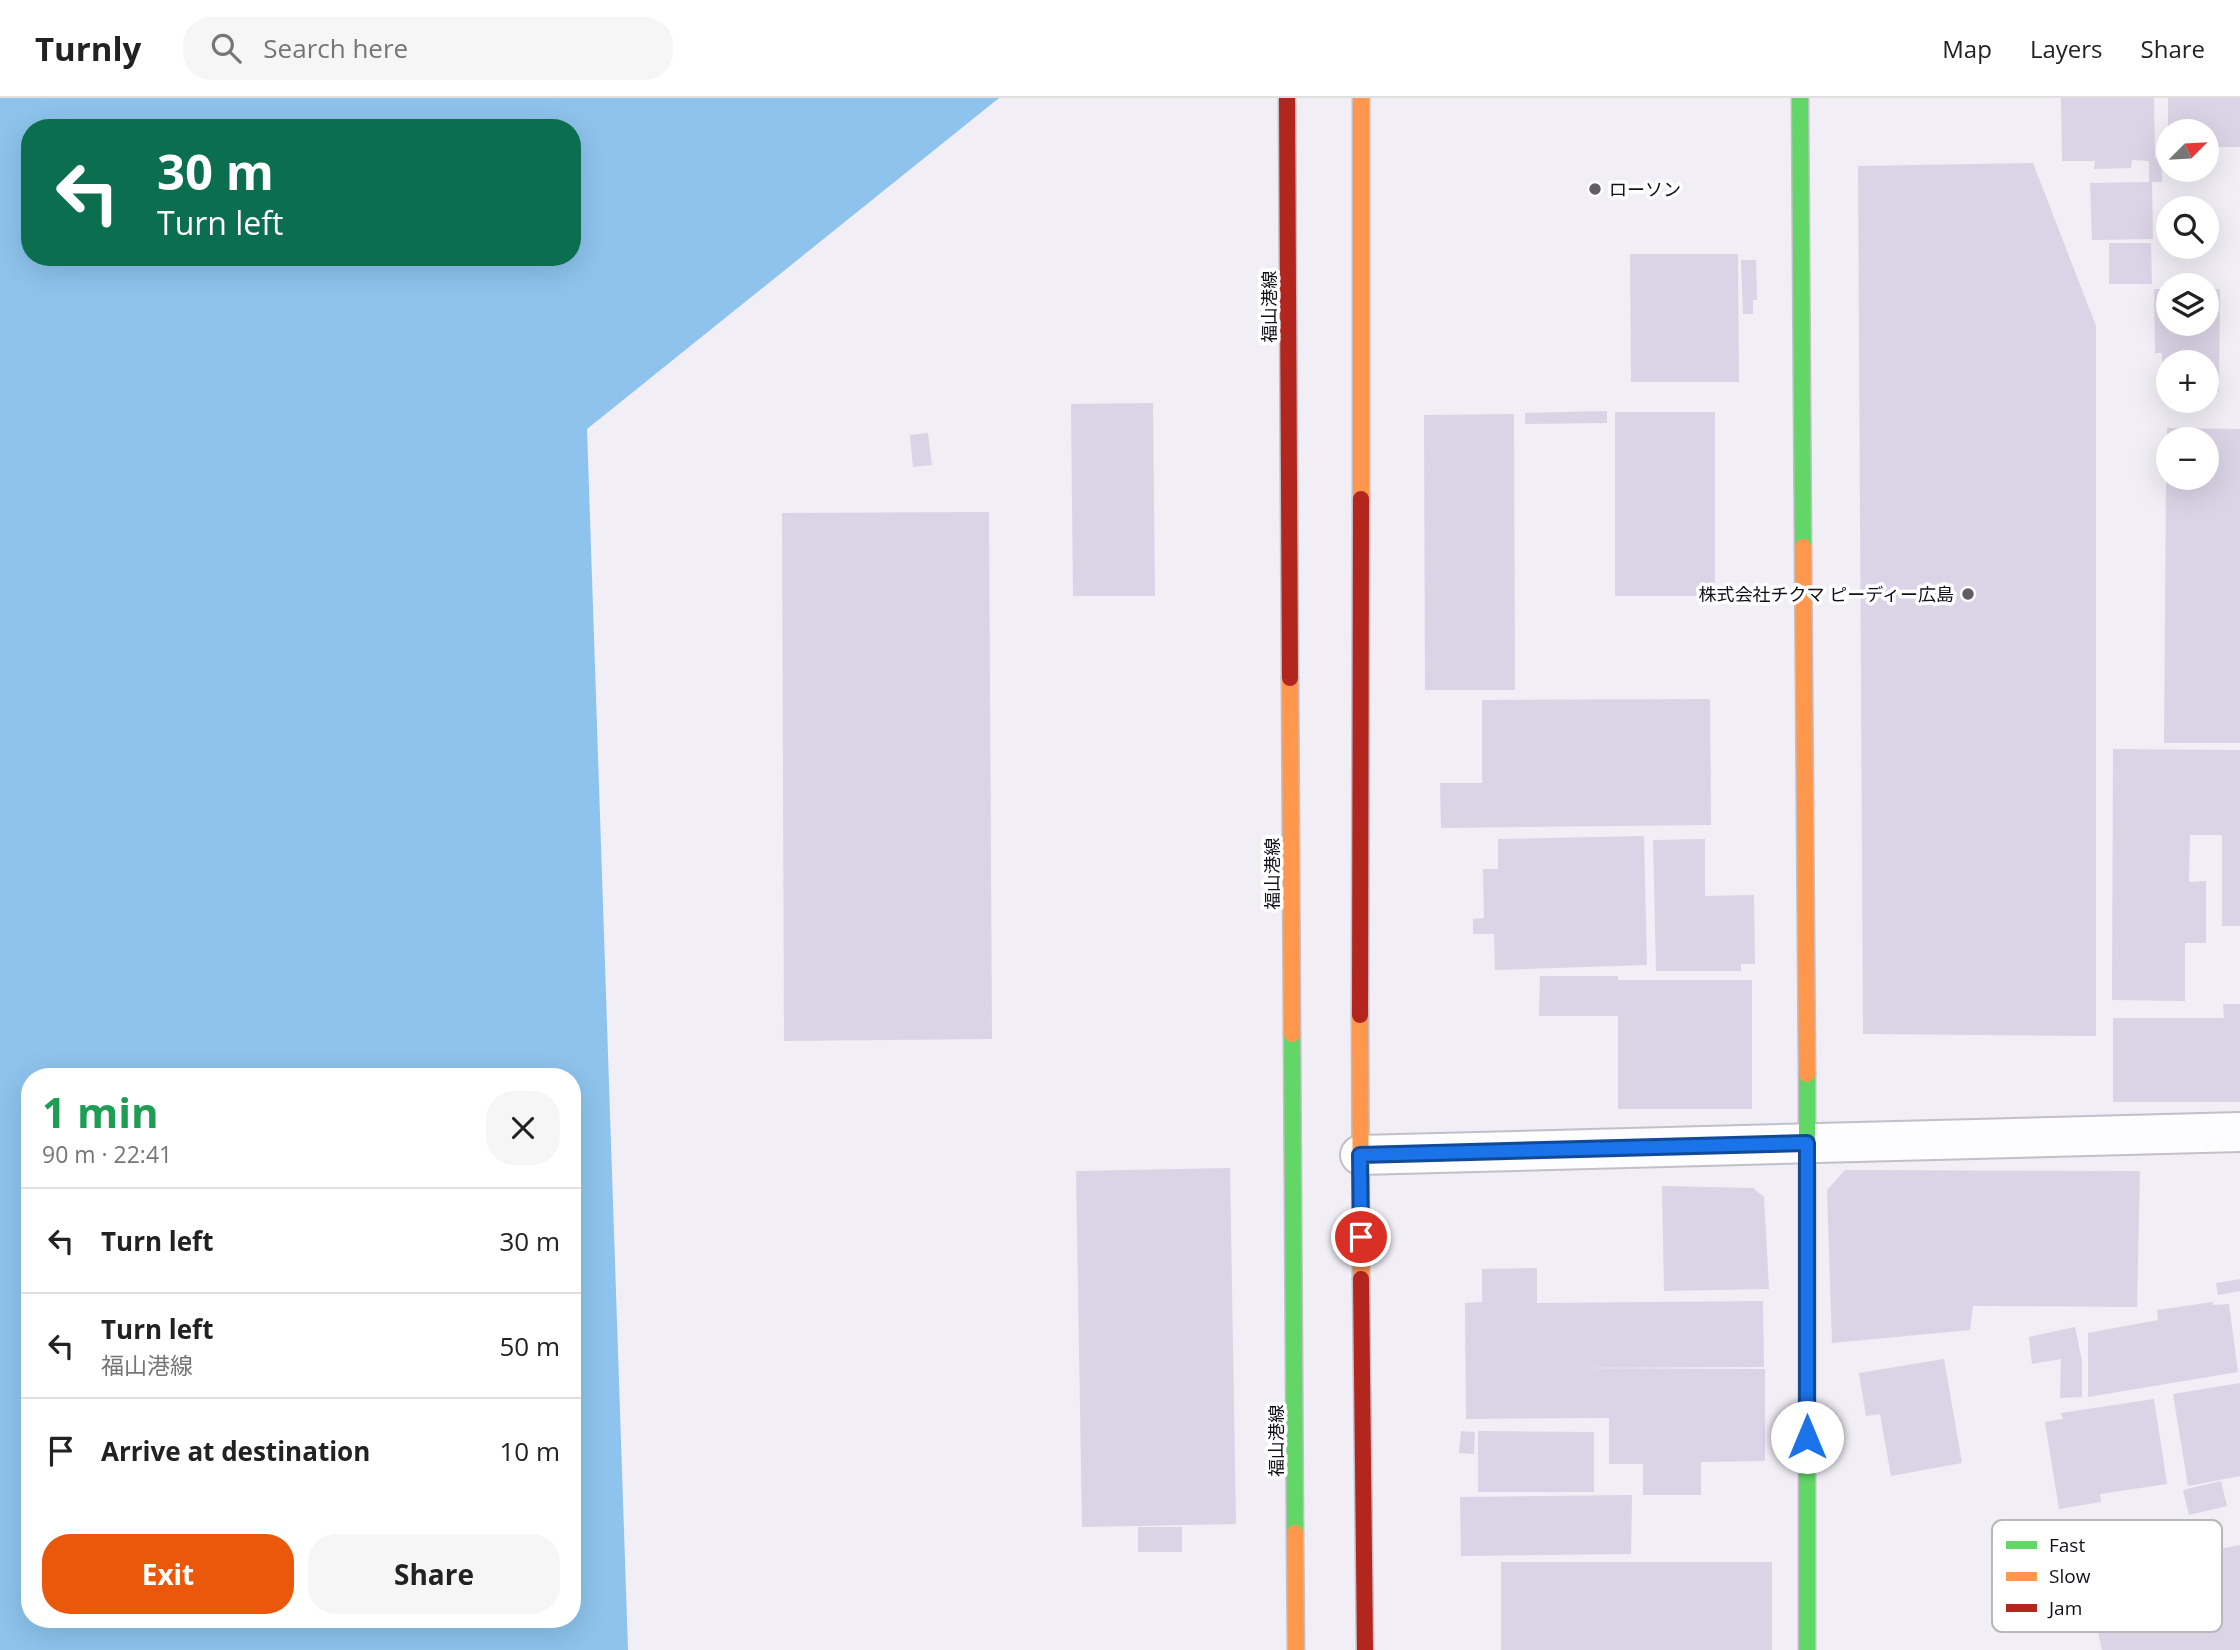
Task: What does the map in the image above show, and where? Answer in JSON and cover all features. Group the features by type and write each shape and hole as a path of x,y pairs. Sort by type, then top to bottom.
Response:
{"main road":[{"name":"福山港線","path":"1287,98 1296,1650"},
{"path":"1361,98 1360,1155 1365,1650"},
{"path":"1800,98 1807,1143 1807,1650"}],"street":[{"path":"1360,1155 2240,1132"}],"water":[{"path":"0,98 999,98 587,429 628,1650 0,1650"}],"building":[{"path":"2061,98 2154,98 2156,182 2152,182 2153,239 2092,240 2090,183 2149,182 2149,161 2132,160 2131,168 2094,169 2095,161 2062,161"},
{"path":"2168,98 2240,98 2240,147 2219,147 2219,119 2168,119"},
{"path":"2033,163 2096,326 2096,1036 1863,1034 1858,166"},
{"path":"2109,243 2151,243 2152,284 2109,284"},
{"path":"1630,254 1738,254 1739,382 1631,382"},
{"path":"1741,260 1756,260 1757,300 1753,300 1753,314 1743,314"},
{"path":"2154,289 2156,336 2219,336 2220,289 2219,392 2219,350 2156,350 2155,353"},
{"path":"1153,403 1155,596 1073,596 1071,404"},
{"path":"1607,411 1607,423 1525,424 1525,413"},
{"path":"1615,412 1715,412 1715,596 1615,596"},
{"path":"1514,414 1515,690 1425,690 1424,415"},
{"path":"2219,429 2240,429 2240,743 2164,743 2166,490 2219,490"},
{"path":"928,433 932,465 913,467 910,435"},
{"path":"989,512 992,1039 784,1041 782,513"},
{"path":"1710,699 1711,825 1441,828 1440,783 1482,783 1482,700"},
{"path":"2113,749 2240,750 2240,926 2222,926 2222,835 2190,835 2189,882 2206,881 2206,943 2185,943 2185,1001 2112,1000"},
{"path":"1644,836 1647,965 1495,970 1494,934 1473,934 1473,919 1484,918 1483,869 1498,869 1498,839"},
{"path":"1705,839 1705,896 1754,895 1755,964 1741,964 1741,971 1656,971 1653,840"},
{"path":"1540,976 1618,976 1618,980 1752,980 1752,1109 1618,1109 1618,1016 1539,1016"},
{"path":"2223,1004 2240,1004 2240,1102 2113,1102 2113,1018 2224,1018"},
{"path":"1230,1168 1236,1524 1082,1527 1076,1171"},
{"path":"1845,1170 2140,1171 2137,1307 1973,1306 1970,1330 1832,1343 1827,1190"},
{"path":"1662,1186 1753,1188 1764,1197 1769,1289 1664,1291"},
{"path":"1537,1268 1537,1303 1763,1301 1764,1367 1562,1368 1765,1369 1765,1461 1701,1462 1701,1495 1643,1495 1643,1464 1609,1464 1609,1418 1466,1419 1465,1303 1482,1302 1482,1269"},
{"path":"2240,1279 2240,1291 2218,1295 2216,1283"},
{"path":"2213,1302 2213,1305 2229,1304 2238,1372 2088,1397 2088,1333 2158,1320 2157,1310"},
{"path":"2075,1327 2082,1361 2082,1397 2060,1398 2061,1359 2032,1364 2029,1337"},
{"path":"1944,1359 1962,1463 1891,1476 1880,1414 1866,1416 1859,1373"},
{"path":"2240,1383 2240,1476 2188,1486 2173,1394"},
{"path":"2154,1399 2167,1484 2100,1494 2101,1502 2059,1509 2045,1422 2063,1419 2061,1413"},
{"path":"1461,1431 1475,1432 1474,1454 1459,1453"},
{"path":"1478,1431 1594,1432 1594,1492 1478,1492"},
{"path":"2221,1481 2227,1506 2189,1515 2183,1490"},
{"path":"1632,1495 1631,1554 1461,1556 1460,1497"},
{"path":"1138,1527 1182,1527 1182,1552 1138,1552"},
{"path":"2240,1545 2240,1650 2102,1650 2098,1632 2222,1632 2222,1549"},
{"path":"1501,1562 1772,1562 1772,1650 1501,1650"}],"traffic: fast":[{"path":"1800,98 1803,547"},
{"path":"1292,1034 1295,1533"},
{"path":"1807,1074 1807,1650"}],"traffic: slow":[{"path":"1361,98 1361,499"},
{"path":"1803,547 1807,1074"},
{"path":"1290,678 1292,1034"},
{"path":"1360,1015 1361,1279"},
{"path":"1295,1533 1296,1650"}],"traffic: jam":[{"path":"1287,98 1290,678"},
{"path":"1360,1015 1361,499"},
{"path":"1361,1279 1365,1650"}],"place":[{"name":"ローソン","path":"1595,189"},
{"name":"株式会社チクマ ピーディー広島","path":"1968,594"}],"route":[{"path":"1361,1237 1360,1155 1807,1143 1807,1437"}]}
